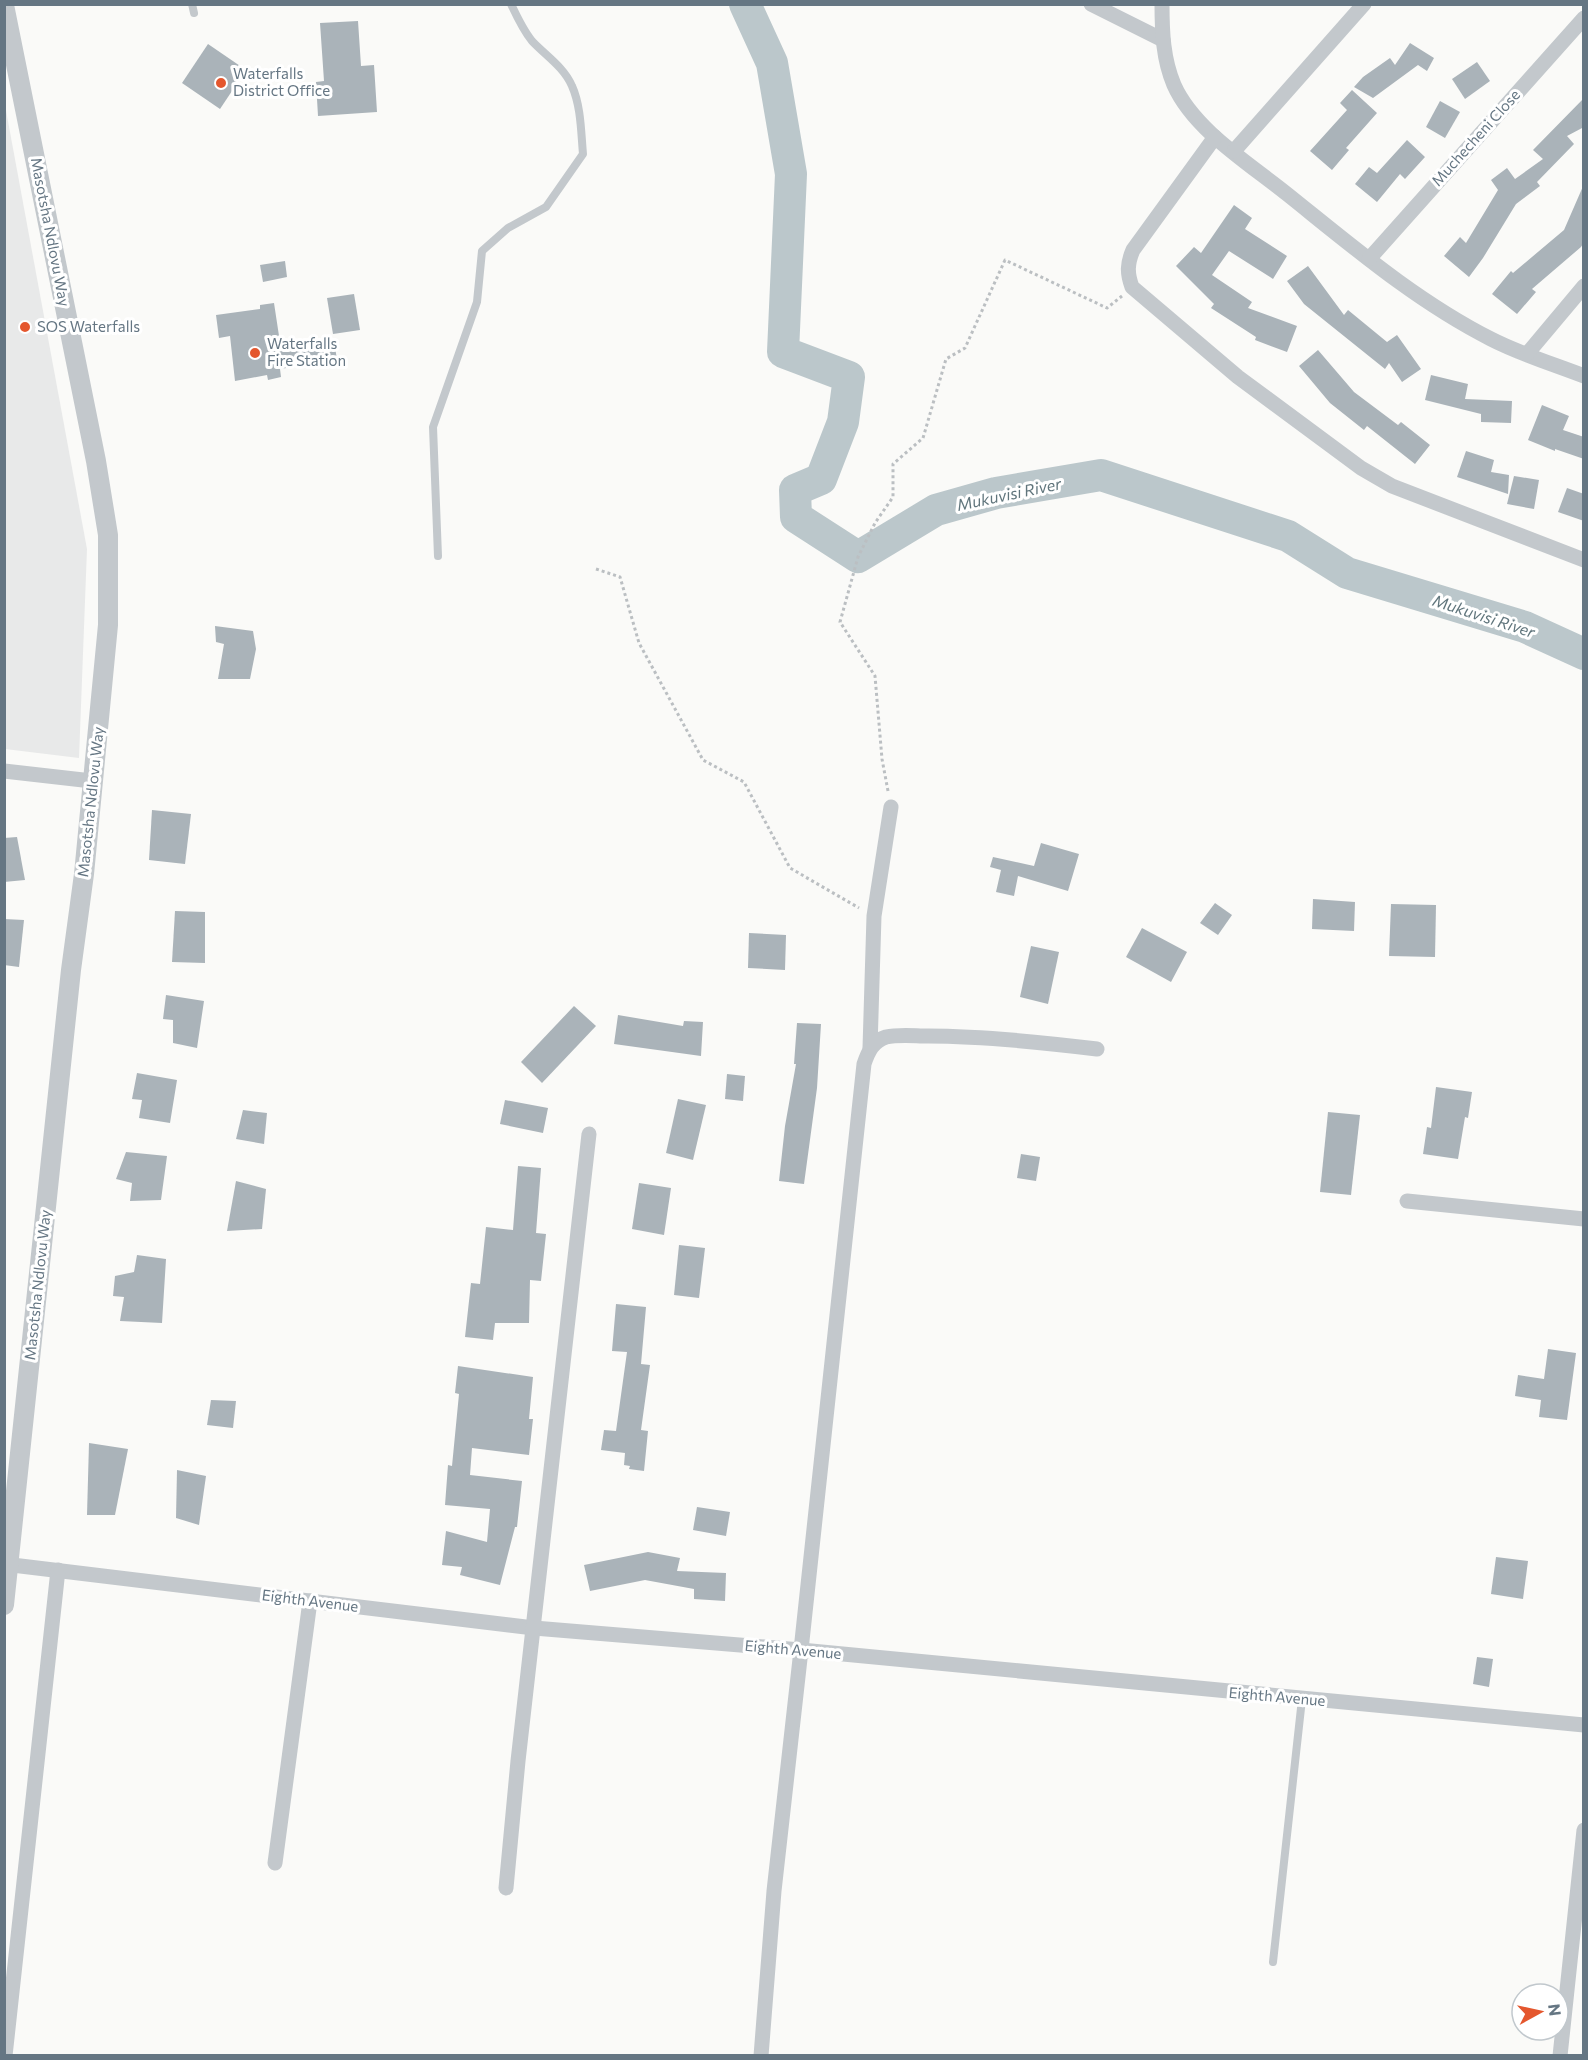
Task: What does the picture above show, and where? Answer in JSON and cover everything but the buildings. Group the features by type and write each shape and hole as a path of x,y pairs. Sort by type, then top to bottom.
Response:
{"street":[{"path":"1091,4 1163,40"},
{"path":"1162,4 1163,40 1174,86 1186,104 1215,137 1369,259 1443,312 1491,339 1584,376"},
{"path":"1234,151 1364,4"},
{"name":"Masotsha Ndlovu Way","path":"4,5 96,461 108,535 107,650 4,1605"},
{"name":"Muchecheni Close","path":"1369,259 1584,18"},
{"path":"1215,137 1133,250 1128,262 1128,274 1132,287 1238,377 1360,468 1392,486 1584,560"},
{"path":"1527,354 1584,286"},
{"path":"4,771 92,781"},
{"path":"760,2055 774,1891 864,1064 870,1048 874,916 891,807"},
{"path":"870,1048 885,1037 961,1036 1036,1041 1096,1049"},
{"path":"506,1888 518,1761 589,1134"},
{"path":"1407,1201 1584,1219"},
{"name":"Eighth Avenue","path":"7,1564 534,1628 801,1650 1584,1725"},
{"path":"5,2055 58,1570"},
{"path":"274,1863 310,1601"},
{"path":"1560,2055 1584,1830"}],"lane":[{"path":"192,4 194,14"},
{"path":"438,556 433,427 477,302 482,251 508,228 546,207 584,154 572,86 564,72 522,28 511,4"},
{"path":"1273,1962 1302,1699"}],"path":[{"path":"891,807 882,759 875,675 840,622 858,557 875,523 893,498 893,464 923,438 946,359 965,348 1005,260 1107,308 1132,287"},
{"path":"596,569 620,577 639,643 704,760 744,782 790,868 874,916"}],"shaded area":[{"name":"SOS Waterfalls","path":"5,105 87,549 79,758 5,749"}],"waterway":[{"name":"Mukuvisi River","path":"745,4 772,63 791,174 783,352 849,377 843,422 821,479 795,490 796,517 858,557 936,510 996,493 1101,475 1288,536 1347,573 1525,627 1584,654"}],"place":[{"name":"Waterfalls District Office","path":"221,83"},
{"name":"SOS Waterfalls","path":"25,327"},
{"name":"Waterfalls Fire Station","path":"255,353"}]}
